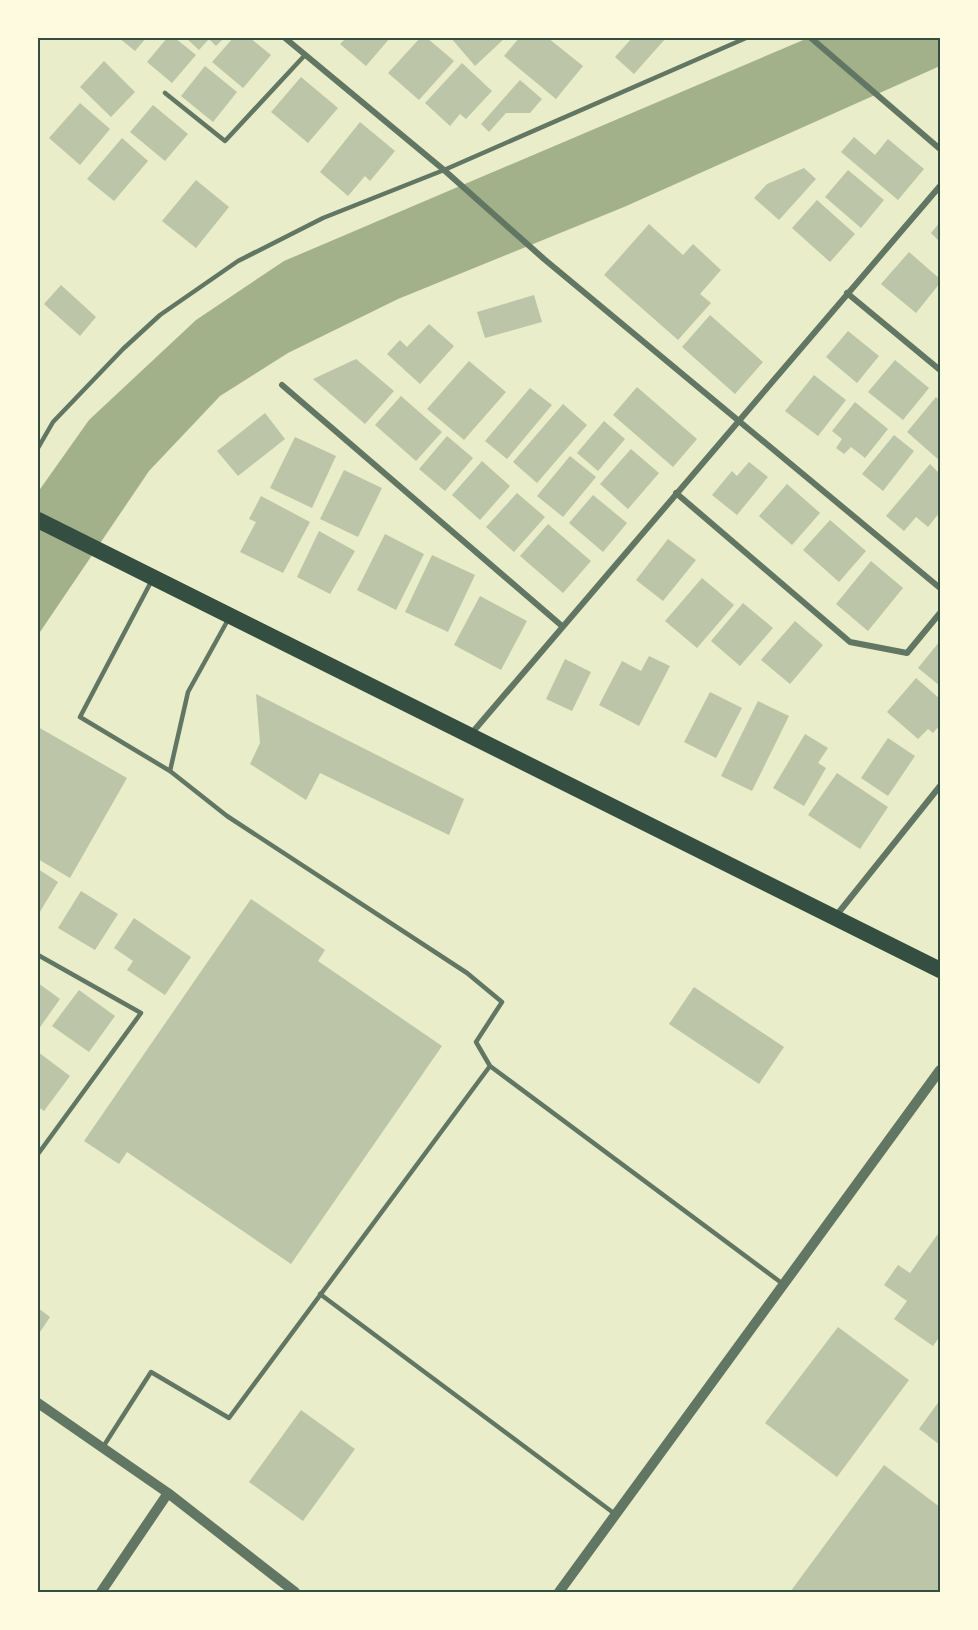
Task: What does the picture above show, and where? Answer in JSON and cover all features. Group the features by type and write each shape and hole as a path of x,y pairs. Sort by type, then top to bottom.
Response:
{"highway":[{"path":"38,520 833,919 940,970"}],"street":[{"path":"285,38 444,170 544,259 940,588"},
{"path":"811,38 940,149"},
{"path":"469,736 940,186"},
{"path":"847,293 940,370"},
{"path":"282,385 562,626"},
{"path":"676,493 850,642 907,653 940,613"},
{"path":"833,919 940,788"},
{"path":"559,1593 940,1070"},
{"path":"38,1403 168,1493 296,1593"},
{"path":"101,1593 168,1493"}],"lane":[{"path":"38,448 53,422 123,349 160,315 238,261 283,236 444,170 746,38"},
{"path":"165,93 225,141 305,55"},
{"path":"153,577 80,717 170,771 227,816 466,973 502,1002 476,1042 490,1066 785,1285"},
{"path":"170,771 188,692 230,616"},
{"path":"38,955 141,1013 38,1154"},
{"path":"103,1448 151,1372 229,1418 490,1066"},
{"path":"320,1293 617,1515"}],"shaded area":[{"path":"808,38 940,38 940,66 624,207 398,299 288,353 220,396 149,471 38,635 38,492 89,420 196,320 284,261"}],"building":[{"path":"119,38 146,38 135,51"},
{"path":"167,38 175,38 196,55 172,83 147,62"},
{"path":"186,38 224,38 216,46 209,39 199,50"},
{"path":"233,38 250,38 271,55 243,88 212,62"},
{"path":"346,38 390,38 366,66 340,44"},
{"path":"420,38 427,38 454,61 419,100 388,73"},
{"path":"451,38 505,38 475,66"},
{"path":"519,38 548,38 583,66 556,99 504,56"},
{"path":"632,38 666,38 634,74 615,57"},
{"path":"104,61 135,92 111,117 80,87"},
{"path":"462,63 492,91 466,119 460,114 450,126 425,103"},
{"path":"205,66 237,92 213,122 181,96"},
{"path":"301,77 338,108 308,143 271,112"},
{"path":"520,80 542,99 530,113 506,113 489,132 481,124"},
{"path":"80,103 110,129 80,165 49,138"},
{"path":"153,105 188,134 165,161 130,132"},
{"path":"360,122 395,151 370,181 365,176 348,196 320,172"},
{"path":"854,137 875,155 888,139 924,169 898,200 841,152"},
{"path":"122,138 148,161 114,201 87,179"},
{"path":"804,168 816,179 779,220 754,198 767,184"},
{"path":"848,170 884,200 861,228 825,197"},
{"path":"196,180 229,207 196,248 162,221"},
{"path":"817,200 855,234 830,262 792,228"},
{"path":"940,222 940,242 931,233"},
{"path":"649,224 683,255 693,244 721,270 700,294 711,303 678,340 604,275"},
{"path":"909,252 940,279 940,283 916,313 881,284"},
{"path":"61,285 96,317 80,336 44,304"},
{"path":"534,295 542,322 485,338 477,312"},
{"path":"710,315 763,362 735,394 682,347"},
{"path":"429,324 454,346 420,384 387,354 400,340 407,347"},
{"path":"848,331 879,356 857,383 826,357"},
{"path":"356,359 394,391 365,424 313,379"},
{"path":"895,360 929,388 903,420 868,392"},
{"path":"469,361 506,392 464,440 427,409"},
{"path":"814,375 846,400 818,436 785,411"},
{"path":"637,387 697,439 673,467 613,415"},
{"path":"530,388 552,405 507,459 485,441"},
{"path":"401,396 442,432 416,461 375,425"},
{"path":"936,397 940,401 940,461 907,432"},
{"path":"855,402 888,429 865,458 851,447 844,454 836,448 842,439 832,431"},
{"path":"563,404 587,425 537,483 513,462"},
{"path":"265,413 285,439 238,476 217,451"},
{"path":"604,421 625,439 598,471 577,453"},
{"path":"894,435 914,451 883,491 862,474"},
{"path":"447,436 473,458 445,491 419,469"},
{"path":"295,437 336,456 312,508 270,488"},
{"path":"631,449 659,473 628,509 600,484"},
{"path":"570,456 596,477 563,517 537,496"},
{"path":"482,461 510,486 480,520 452,495"},
{"path":"749,462 768,477 737,515 712,495 732,471 737,476"},
{"path":"930,464 940,474 940,512 928,527 916,517 904,531 886,516"},
{"path":"344,470 382,488 358,537 320,519"},
{"path":"787,484 820,513 792,545 759,516"},
{"path":"517,493 545,517 514,552 486,527"},
{"path":"593,495 627,523 603,552 569,523"},
{"path":"261,496 310,522 283,573 240,552 256,522 249,519"},
{"path":"830,520 866,551 839,582 803,550"},
{"path":"548,524 591,561 563,593 520,556"},
{"path":"319,531 355,551 330,594 297,577"},
{"path":"385,534 424,554 396,610 357,590"},
{"path":"668,539 696,560 663,601 636,580"},
{"path":"432,555 475,575 448,632 405,612"},
{"path":"871,561 903,588 868,631 836,604"},
{"path":"702,578 734,605 697,648 665,621"},
{"path":"480,596 527,621 501,670 454,645"},
{"path":"743,603 773,628 740,666 711,641"},
{"path":"795,621 823,645 790,684 761,660"},
{"path":"940,641 940,686 918,668"},
{"path":"649,656 670,666 639,726 599,705 622,661 641,671"},
{"path":"565,659 591,672 572,711 546,699"},
{"path":"916,678 940,699 940,725 933,733 928,729 918,739 887,712"},
{"path":"710,692 742,708 716,758 684,742"},
{"path":"256,694 464,799 449,835 320,773 306,800 250,764 260,743"},
{"path":"758,701 789,716 752,791 721,776"},
{"path":"38,727 127,778 70,878 38,859"},
{"path":"805,734 828,748 818,763 826,768 804,806 773,788"},
{"path":"888,738 915,756 888,796 861,778"},
{"path":"837,773 888,807 860,849 808,815"},
{"path":"38,869 58,882 38,915"},
{"path":"81,891 118,914 95,950 58,928"},
{"path":"251,899 325,950 318,961 442,1046 291,1264 127,1152 119,1164 84,1141"},
{"path":"134,918 191,957 165,995 127,970 133,961 114,948"},
{"path":"38,983 60,999 38,1030"},
{"path":"694,987 784,1047 759,1084 669,1024"},
{"path":"79,990 115,1016 89,1052 52,1026"},
{"path":"38,1052 70,1076 44,1111 38,1107"},
{"path":"940,1231 940,1336 933,1346 894,1319 907,1301 884,1285 898,1265 910,1273"},
{"path":"38,1308 50,1317 38,1335"},
{"path":"838,1327 909,1380 837,1477 765,1423"},
{"path":"940,1400 940,1445 919,1429"},
{"path":"301,1410 355,1449 303,1521 249,1482"},
{"path":"884,1465 940,1507 940,1592 790,1592"}]}
